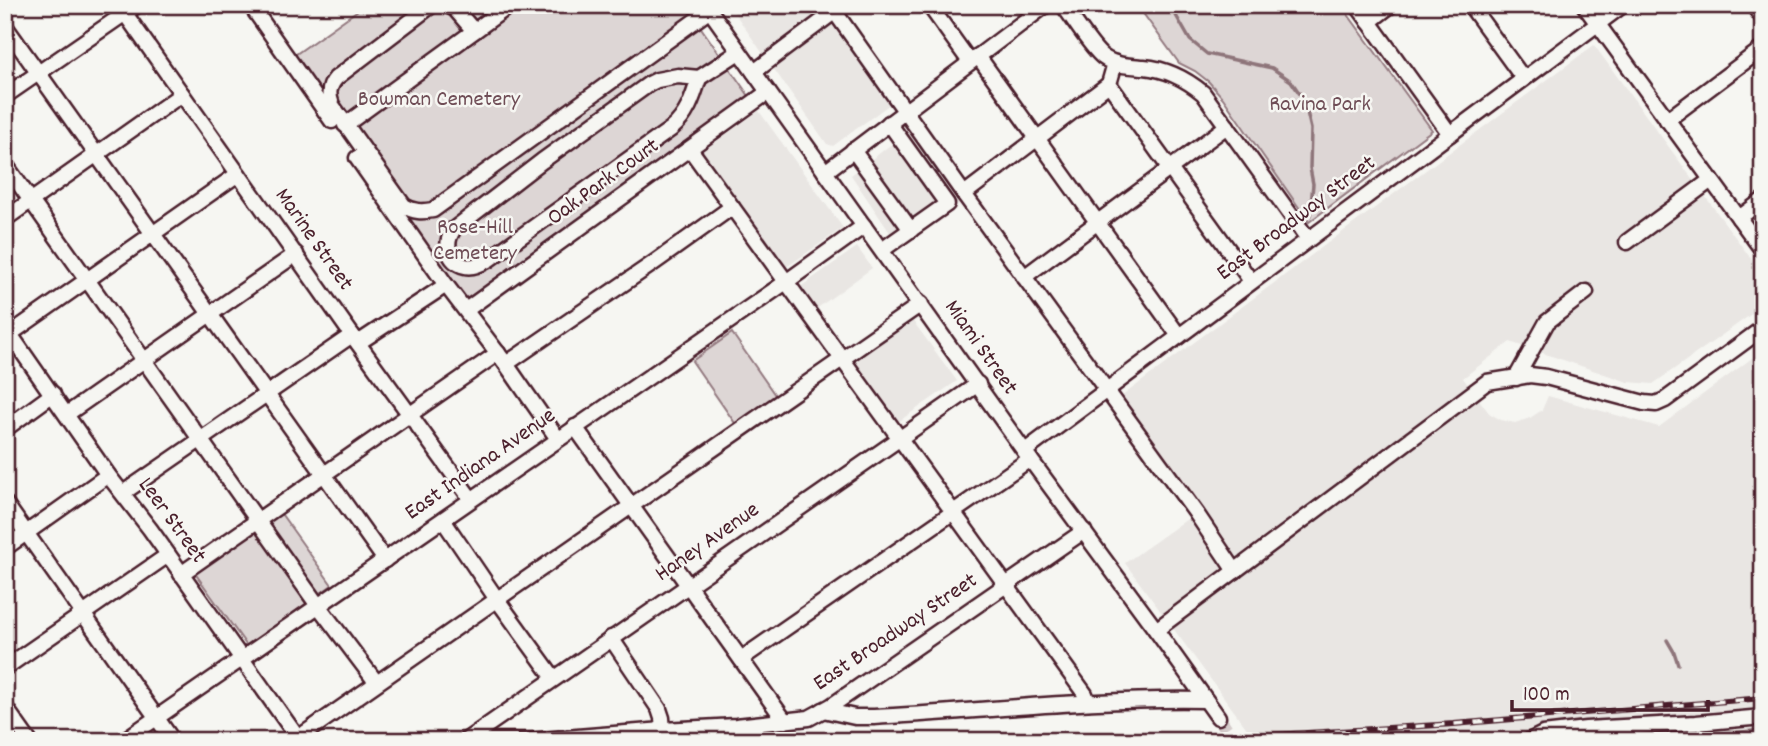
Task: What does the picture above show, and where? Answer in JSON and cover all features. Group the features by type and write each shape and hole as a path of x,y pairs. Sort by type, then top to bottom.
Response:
{"street":[{"path":"254,5 254,10 446,285 558,439"},
{"path":"447,5 459,10 474,31"},
{"path":"345,125 510,5"},
{"path":"929,5 1038,139 1178,336"},
{"path":"1063,5 1102,57 1115,63 1166,71 1183,78 1203,93 1308,239"},
{"path":"1357,5 1450,134"},
{"path":"1368,22 1391,5"},
{"path":"1470,5 1523,78"},
{"path":"1584,5 1763,251"},
{"name":"East Broadway Street","path":"741,659 954,511 1178,336 1623,5"},
{"path":"1753,5 1763,18"},
{"path":"825,172 1043,6"},
{"path":"432,7 355,62 333,81 329,89 331,105 404,206 422,212 433,210 708,8"},
{"path":"754,72 836,7 905,111 1196,513 1235,571"},
{"path":"5,96 127,8"},
{"name":"Marine Street","path":"127,8 181,94 471,499"},
{"name":"Miami Street","path":"708,8 1217,717"},
{"path":"5,26 384,560"},
{"path":"1667,120 1763,48"},
{"path":"699,78 693,99 680,121 591,187 488,261 465,266 451,257 447,242 454,229 621,104 657,80 678,76 699,78 739,52"},
{"path":"964,194 1109,84 1115,63"},
{"path":"1109,84 1251,281"},
{"name":"Oak Park Court","path":"466,310 768,92"},
{"path":"5,219 181,94"},
{"path":"882,250 947,204 889,123"},
{"path":"1024,277 1227,126"},
{"path":"690,149 954,511 1085,694 1088,702"},
{"path":"853,150 911,230"},
{"path":"5,164 318,605 376,682"},
{"path":"8,330 87,280 238,174"},
{"path":"1627,242 1711,180"},
{"path":"1739,218 1763,200"},
{"path":"181,574 410,415 655,262 732,207"},
{"name":"East Indiana Avenue","path":"123,741 864,226"},
{"path":"67,414 296,254"},
{"path":"123,493 266,394 446,285"},
{"path":"1516,378 1547,322 1586,292"},
{"path":"299,739 496,598 921,304"},
{"path":"1156,630 1486,382 1530,375 1546,377 1656,404 1763,328"},
{"name":"Leer Street","path":"8,330 108,475 299,739"},
{"name":"Haney Avenue","path":"465,741 978,384"},
{"path":"5,429 53,394"},
{"path":"575,427 785,721"},
{"path":"5,548 108,475"},
{"path":"5,503 173,741"},
{"path":"443,520 554,678"},
{"name":"East Broadway Street","path":"465,741 528,741 809,719 1084,531"},
{"path":"5,668 168,555"},
{"path":"611,638 659,709 663,730"},
{"path":"823,710 855,717 874,717 1088,702 1205,700"},
{"path":"5,707 29,741"},
{"path":"1530,741 1543,734 1575,730 1763,717"}],"shaded area":[{"path":"729,5 826,5 830,10 766,58"},
{"path":"835,18 894,101 833,146 827,144 771,65"},
{"path":"1594,45 1763,275 1763,306 1653,384 1628,382 1510,342 1463,378 1489,413 1501,420 1515,423 1530,418 1542,410 1548,396 1659,427 1763,350 1763,726 1465,741 1256,741 1125,563 1193,515 1118,399"},
{"path":"759,111 843,228 782,270 699,154"},
{"path":"914,127 965,199 899,246 851,175"},
{"path":"857,247 872,268 812,312 796,290"},
{"path":"910,317 957,381 895,424 850,360"}],"green space":[{"name":"Bowman Cemetery","path":"365,5 685,5 749,96 468,298 460,296 292,57"},
{"name":"Ravina Park","path":"1137,5 1341,5 1432,130 1309,222 1223,98 1209,82 1179,63"},
{"path":"732,333 777,398 737,426 692,361"},
{"path":"277,508 332,585 247,646 192,569"},
{"path":"1668,729 1668,741 1540,741 1545,736"},
{"path":"1763,729 1763,741 1686,741 1686,737"}],"waterway":[{"path":"1170,5 1190,40 1207,54 1272,68 1291,81 1302,97 1311,129 1310,168 1313,184 1310,215"},
{"path":"1667,640 1678,664"}],"tunnel":[{"path":"1218,717 1234,741"}],"railway":[{"path":"1175,741 1454,724 1763,698"}],"park label":[{"name":"Rose-Hill Cemetery","path":"475,241"}]}
